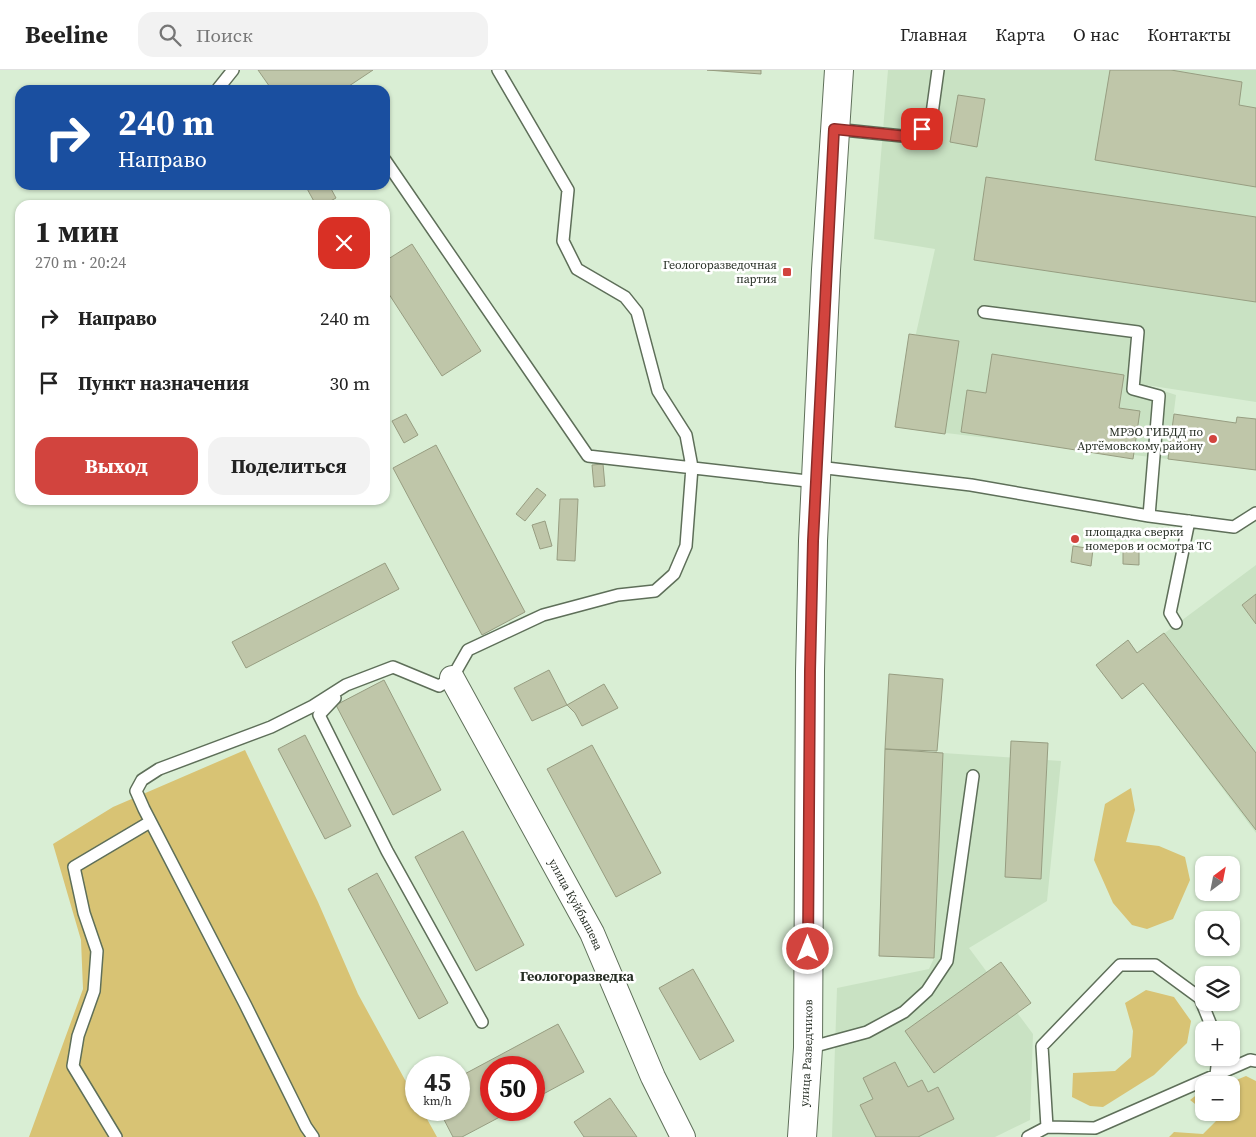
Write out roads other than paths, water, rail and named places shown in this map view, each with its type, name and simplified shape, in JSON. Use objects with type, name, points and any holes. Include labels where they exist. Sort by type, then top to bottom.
[{"type":"main road","name":"улица Разведчиков","points":[[802,1137],[808,1048],[810,661],[813,541],[834,129],[839,70]]},
{"type":"street","name":"улица Куйбышева","points":[[452,678],[592,933],[653,1076],[682,1137]]},
{"type":"lane","points":[[221,85],[233,70]]},
{"type":"lane","points":[[313,1137],[302,1120],[245,1004],[150,822],[136,791],[142,780],[159,769],[271,727],[313,706],[346,685],[393,667],[439,686],[452,678],[468,650],[543,615],[618,595],[655,591],[674,574],[686,546],[692,467],[686,434],[658,390],[637,312],[625,297],[577,269],[562,241],[568,190],[498,70]]},
{"type":"lane","points":[[834,129],[912,137],[931,121],[938,70]]},
{"type":"lane","points":[[390,167],[588,456],[692,467],[971,484],[1149,516],[1234,527],[1256,513]]},
{"type":"lane","points":[[984,312],[1138,332],[1133,389],[1158,396],[1149,516]]},
{"type":"lane","points":[[1176,623],[1170,612],[1189,521]]},
{"type":"lane","points":[[346,685],[319,715],[387,851],[482,1022]]},
{"type":"lane","points":[[808,1048],[867,1032],[904,1012],[927,991],[947,961],[972,776]]},
{"type":"lane","points":[[116,1137],[73,1066],[78,1036],[94,991],[97,951],[84,913],[74,867],[150,822]]},
{"type":"lane","points":[[1047,1127],[1042,1046],[1120,965],[1155,965],[1200,998],[1209,1021]]},
{"type":"lane","points":[[1028,1137],[1047,1127],[1095,1128],[1250,1060],[1256,1061]]},
{"type":"lane","points":[[1216,1075],[1217,1066]]},
{"type":"place","name":"Геологоразведочная партия","points":[[787,272]]},
{"type":"place","name":"МРЭО ГИБДД по Артёмовскому району","points":[[1213,439]]},
{"type":"place","name":"площадка сверки номеров и осмотра ТС","points":[[1075,539]]},
{"type":"district","name":"Геологоразведка","points":[[577,976]]}]
